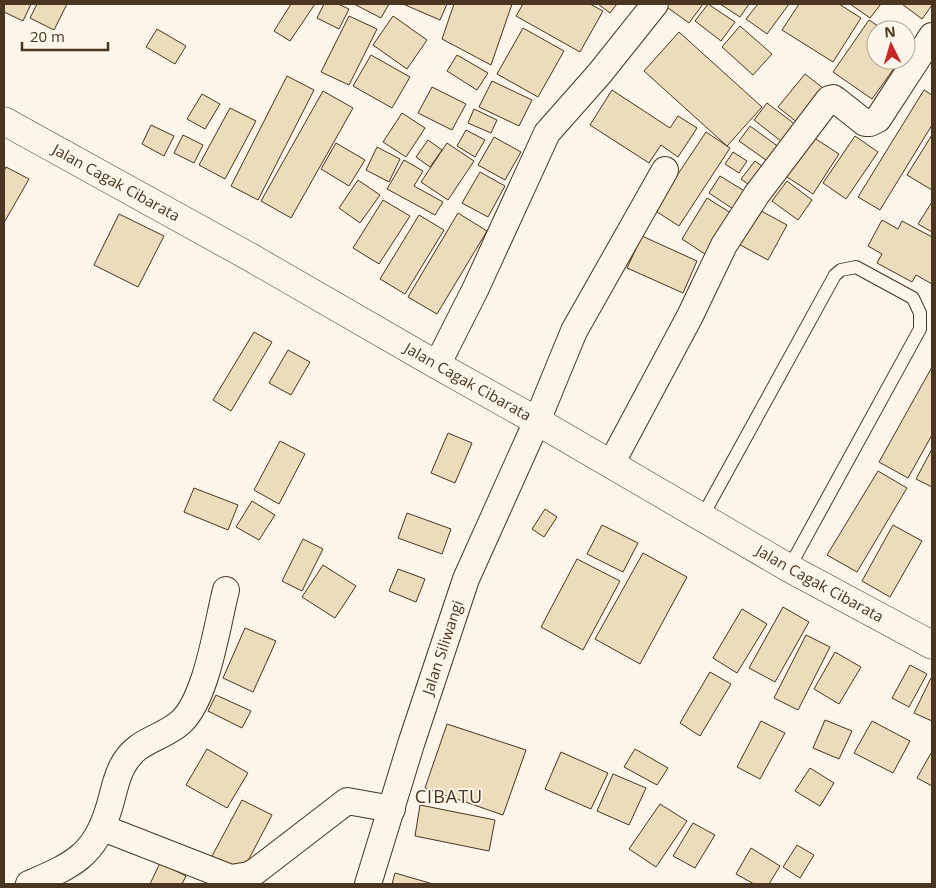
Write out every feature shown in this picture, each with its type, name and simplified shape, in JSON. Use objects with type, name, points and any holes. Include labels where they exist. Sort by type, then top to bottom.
[{"type":"highway","name":"Jalan Cagak Cibarata","points":[[4,121],[250,257],[437,365],[537,420],[789,568],[932,645]]},
{"type":"street","points":[[437,365],[475,290],[547,133],[600,73],[654,4]]},
{"type":"street","points":[[611,464],[690,316],[724,245],[756,194],[829,99],[836,100],[865,123],[878,119],[932,36]]},
{"type":"street","name":"Jalan Siliwangi","points":[[368,884],[411,744],[466,579],[537,420],[574,331],[665,170]]},
{"type":"street","points":[[29,884],[67,867],[81,857],[93,844],[103,828],[122,768],[132,753],[148,740],[172,730],[191,710],[205,678],[226,590]]},
{"type":"street","points":[[103,828],[231,878],[249,875],[347,801],[392,809]]},
{"type":"lane","points":[[702,518],[835,276],[841,270],[856,267],[913,298],[920,313],[920,328],[789,568]]},
{"type":"building","points":[[4,4],[31,4],[23,21],[4,12]]},
{"type":"building","points":[[37,4],[67,4],[54,30],[30,18]]},
{"type":"building","points":[[291,4],[315,4],[290,41],[274,31]]},
{"type":"building","points":[[324,4],[338,4],[349,9],[339,29],[317,18]]},
{"type":"building","points":[[354,4],[389,4],[381,18]]},
{"type":"building","points":[[403,4],[447,4],[440,20]]},
{"type":"building","points":[[454,4],[512,4],[491,65],[442,39]]},
{"type":"building","points":[[523,4],[590,4],[603,11],[580,52],[516,16]]},
{"type":"building","points":[[598,4],[617,4],[610,13]]},
{"type":"building","points":[[665,4],[703,4],[689,23]]},
{"type":"building","points":[[708,4],[735,22],[721,41],[695,21]]},
{"type":"building","points":[[720,4],[749,4],[740,17]]},
{"type":"building","points":[[758,4],[789,4],[767,34],[746,19]]},
{"type":"building","points":[[799,4],[839,4],[861,18],[833,62],[782,30]]},
{"type":"building","points":[[850,4],[881,4],[870,18]]},
{"type":"building","points":[[902,4],[932,4],[932,5],[922,19]]},
{"type":"building","points":[[349,16],[377,29],[349,85],[321,72]]},
{"type":"building","points":[[393,16],[427,40],[407,69],[373,45]]},
{"type":"building","points":[[866,24],[866,70],[893,70],[872,99],[833,72]]},
{"type":"building","points":[[740,26],[772,54],[753,75],[722,47]]},
{"type":"building","points":[[523,28],[564,51],[538,97],[497,74]]},
{"type":"building","points":[[157,29],[186,46],[175,64],[146,47]]},
{"type":"building","points":[[679,32],[762,107],[727,146],[644,71]]},
{"type":"building","points":[[371,55],[410,77],[392,108],[353,86]]},
{"type":"building","points":[[457,55],[488,73],[477,90],[447,71]]},
{"type":"building","points":[[805,74],[832,95],[804,128],[778,107]]},
{"type":"building","points":[[287,76],[314,90],[258,200],[231,186]]},
{"type":"building","points":[[492,81],[532,100],[519,126],[479,107]]},
{"type":"building","points":[[432,87],[466,104],[452,130],[418,113]]},
{"type":"building","points":[[612,90],[670,128],[678,116],[697,128],[678,157],[661,145],[649,163],[590,125]]},
{"type":"building","points":[[924,90],[932,95],[932,125],[880,210],[858,197]]},
{"type":"building","points":[[323,91],[353,108],[291,218],[261,201]]},
{"type":"building","points":[[202,94],[220,104],[205,129],[187,119]]},
{"type":"building","points":[[767,103],[800,128],[786,145],[754,120]]},
{"type":"building","points":[[230,108],[256,121],[225,179],[199,165]]},
{"type":"building","points":[[474,109],[497,120],[491,133],[468,123]]},
{"type":"building","points":[[402,113],[425,128],[406,157],[383,142]]},
{"type":"building","points":[[151,125],[174,136],[164,156],[142,144]]},
{"type":"building","points":[[750,126],[783,150],[773,165],[739,141]]},
{"type":"building","points":[[466,130],[485,140],[475,157],[457,146]]},
{"type":"building","points":[[706,132],[730,148],[679,226],[654,210]]},
{"type":"building","points":[[805,132],[839,154],[813,194],[778,171]]},
{"type":"building","points":[[183,135],[203,145],[194,163],[174,153]]},
{"type":"building","points":[[932,135],[932,190],[907,175]]},
{"type":"building","points":[[855,136],[878,152],[846,199],[823,183]]},
{"type":"building","points":[[494,137],[521,152],[505,180],[478,165]]},
{"type":"building","points":[[428,140],[442,150],[430,167],[416,157]]},
{"type":"building","points":[[336,143],[365,160],[349,186],[321,169]]},
{"type":"building","points":[[447,143],[474,161],[448,200],[421,182]]},
{"type":"building","points":[[377,147],[400,159],[389,182],[366,170]]},
{"type":"building","points":[[733,152],[747,161],[739,173],[725,164]]},
{"type":"building","points":[[404,160],[423,171],[414,186],[443,202],[435,215],[387,189]]},
{"type":"building","points":[[755,161],[770,172],[756,190],[741,179]]},
{"type":"building","points":[[6,167],[29,179],[5,221],[4,171]]},
{"type":"building","points":[[480,172],[505,186],[488,217],[462,203]]},
{"type":"building","points":[[720,176],[751,195],[739,213],[709,193]]},
{"type":"building","points":[[358,180],[380,195],[360,223],[339,208]]},
{"type":"building","points":[[787,181],[812,200],[798,220],[772,201]]},
{"type":"building","points":[[707,198],[734,215],[708,256],[682,239]]},
{"type":"building","points":[[383,200],[410,216],[379,264],[353,248]]},
{"type":"building","points":[[932,202],[932,232],[918,224]]},
{"type":"building","points":[[752,206],[787,225],[768,260],[733,241]]},
{"type":"building","points":[[458,213],[487,231],[437,314],[408,297]]},
{"type":"building","points":[[119,214],[164,236],[138,287],[94,265]]},
{"type":"building","points":[[419,215],[444,230],[405,294],[380,279]]},
{"type":"building","points":[[882,220],[898,229],[902,221],[932,237],[932,284],[916,275],[912,282],[877,263],[882,254],[868,246]]},
{"type":"building","points":[[642,236],[697,261],[683,293],[627,268]]},
{"type":"building","points":[[254,332],[272,342],[231,411],[213,400]]},
{"type":"building","points":[[288,350],[310,362],[291,395],[269,383]]},
{"type":"building","points":[[932,367],[932,435],[908,478],[879,462]]},
{"type":"building","points":[[448,433],[472,443],[455,483],[431,473]]},
{"type":"building","points":[[280,441],[305,454],[279,504],[254,490]]},
{"type":"building","points":[[932,449],[932,487],[916,479]]},
{"type":"building","points":[[878,471],[907,488],[857,572],[827,555]]},
{"type":"building","points":[[194,488],[238,505],[228,530],[184,512]]},
{"type":"building","points":[[252,501],[275,515],[259,540],[236,527]]},
{"type":"building","points":[[545,509],[557,517],[544,537],[532,529]]},
{"type":"building","points":[[407,513],[451,529],[442,554],[398,538]]},
{"type":"building","points":[[602,525],[638,543],[623,572],[587,554]]},
{"type":"building","points":[[893,525],[922,541],[890,597],[862,581]]},
{"type":"building","points":[[303,539],[323,549],[302,591],[282,581]]},
{"type":"building","points":[[643,553],[687,577],[640,664],[595,639]]},
{"type":"building","points":[[577,559],[620,581],[583,650],[541,627]]},
{"type":"building","points":[[323,565],[356,586],[335,618],[302,597]]},
{"type":"building","points":[[398,569],[425,579],[416,602],[389,591]]},
{"type":"building","points":[[783,607],[809,622],[775,682],[749,668]]},
{"type":"building","points":[[742,609],[767,624],[737,673],[713,658]]},
{"type":"building","points":[[245,628],[276,641],[253,692],[223,678]]},
{"type":"building","points":[[806,635],[830,647],[798,710],[774,698]]},
{"type":"building","points":[[835,652],[861,667],[839,704],[814,689]]},
{"type":"building","points":[[910,665],[927,674],[909,707],[892,698]]},
{"type":"building","points":[[710,672],[731,684],[700,736],[680,723]]},
{"type":"building","points":[[932,679],[932,721],[914,713]]},
{"type":"building","points":[[216,695],[251,711],[242,728],[208,711]]},
{"type":"building","points":[[825,720],[852,731],[839,759],[813,748]]},
{"type":"building","points":[[761,721],[785,733],[760,779],[737,767]]},
{"type":"building","points":[[872,721],[910,741],[893,773],[854,753]]},
{"type":"building","points":[[447,724],[526,750],[503,815],[425,788]]},
{"type":"building","points":[[207,749],[248,773],[227,808],[186,785]]},
{"type":"building","points":[[635,749],[668,768],[657,785],[624,767]]},
{"type":"building","points":[[561,752],[608,773],[591,809],[545,789]]},
{"type":"building","points":[[932,754],[932,786],[917,778]]},
{"type":"building","points":[[810,768],[834,783],[820,806],[795,791]]},
{"type":"building","points":[[613,774],[646,788],[629,825],[597,811]]},
{"type":"building","points":[[242,800],[272,815],[241,874],[211,858]]},
{"type":"building","points":[[660,804],[687,821],[656,867],[629,849]]},
{"type":"building","points":[[420,805],[495,820],[489,851],[415,836]]},
{"type":"building","points":[[693,823],[715,835],[695,868],[673,856]]},
{"type":"building","points":[[797,845],[814,855],[800,878],[783,867]]},
{"type":"building","points":[[751,848],[780,866],[769,884],[754,884],[736,874]]},
{"type":"building","points":[[160,863],[186,876],[182,884],[150,884]]},
{"type":"building","points":[[395,873],[433,884],[392,884]]},
{"type":"district","name":"CIBATU","points":[[449,797]]}]
